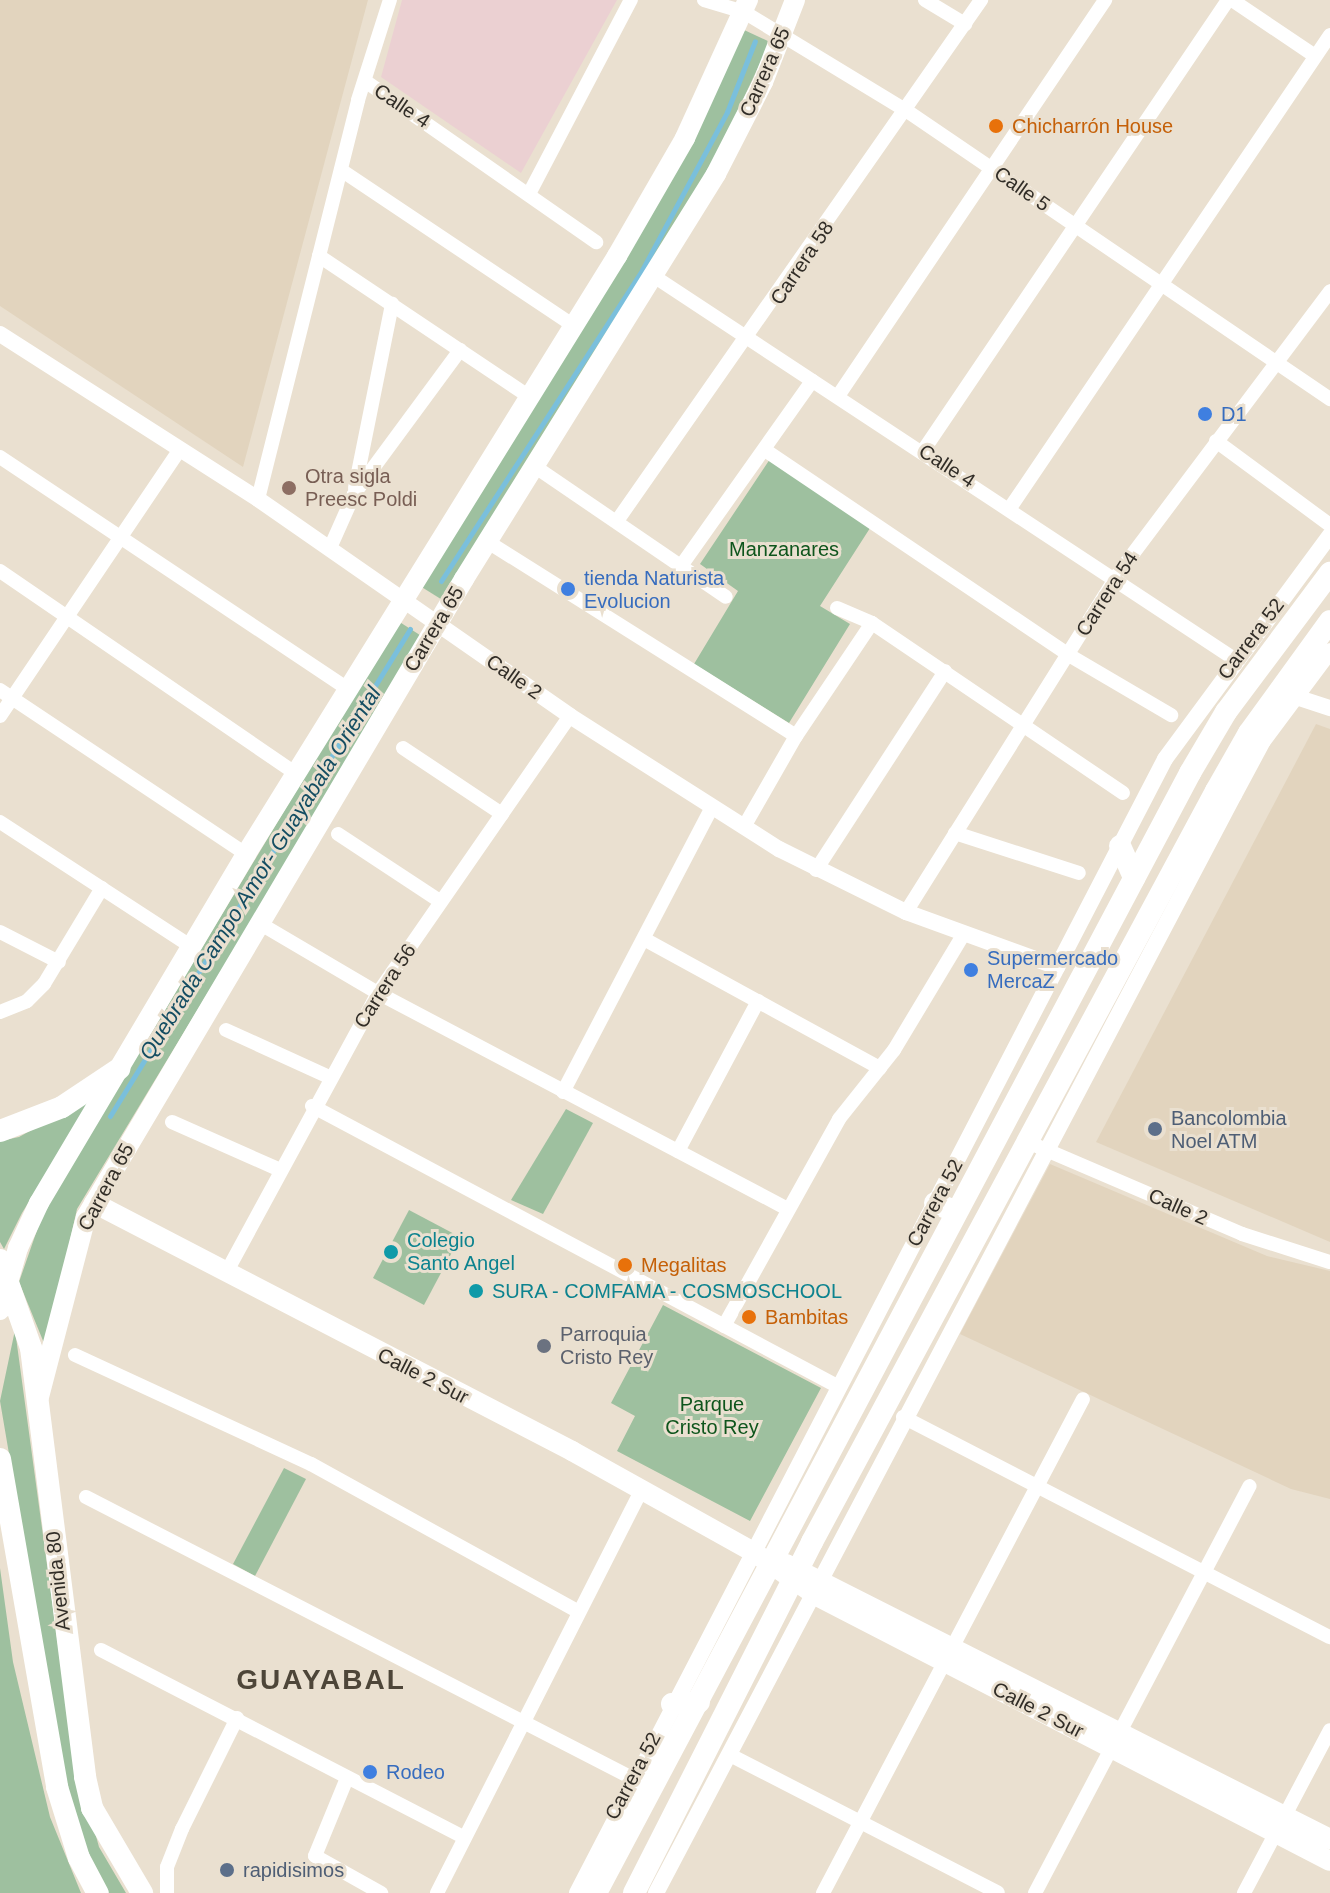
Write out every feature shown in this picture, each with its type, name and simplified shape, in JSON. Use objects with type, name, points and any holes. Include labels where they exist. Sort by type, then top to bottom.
[{"type":"main road","name":"Carrera 65","points":[[39,1397],[74,1250],[94,1203],[437,623],[655,277],[730,148],[784,33],[795,0]]},
{"type":"main road","name":"Carrera 65","points":[[0,1310],[4,1268],[28,1223],[190,946],[574,326],[685,138],[746,6]]},
{"type":"main road","name":"Carrera 52","points":[[596,1893],[699,1702],[765,1558],[944,1207],[1226,712],[1330,573]]},
{"type":"main road","points":[[634,1893],[805,1580],[943,1300],[1038,1146],[1162,909],[1249,733],[1330,621]]},
{"type":"main road","points":[[1120,846],[1134,878]]},
{"type":"main road","points":[[0,1131],[62,1107],[119,1069]]},
{"type":"main road","name":"Calle 2 Sur","points":[[94,1203],[805,1580],[1281,1825],[1330,1861]]},
{"type":"main road","name":"Avenida 80","points":[[4,1268],[31,1348],[39,1397],[82,1763],[92,1808],[142,1893]]},
{"type":"main road","points":[[943,1300],[968,1294]]},
{"type":"main road","name":"Avenida 80","points":[[0,1459],[57,1787],[79,1858],[98,1893]]},
{"type":"main road","points":[[672,1704],[699,1702]]},
{"type":"main road","name":"Calle 2 Sur","points":[[1281,1825],[1330,1839]]},
{"type":"street","points":[[258,499],[341,170],[390,0]]},
{"type":"street","points":[[530,192],[631,0]]},
{"type":"street","name":"Calle 5","points":[[704,0],[746,6],[907,111],[1330,399]]},
{"type":"street","points":[[925,0],[965,24]]},
{"type":"street","name":"Carrera 58","points":[[617,521],[907,111],[981,0]]},
{"type":"street","points":[[838,396],[1105,0]]},
{"type":"street","points":[[923,451],[1230,0],[1315,56]]},
{"type":"street","points":[[1010,508],[1330,35]]},
{"type":"street","name":"Calle 4","points":[[365,81],[530,192],[596,242]]},
{"type":"street","points":[[341,170],[574,326]]},
{"type":"street","points":[[319,256],[530,397]]},
{"type":"street","name":"Calle 4","points":[[655,277],[1010,508],[1236,660]]},
{"type":"street","name":"Carrera 54","points":[[906,912],[1116,579],[1330,291]]},
{"type":"street","points":[[354,494],[392,304]]},
{"type":"street","name":"Calle 2","points":[[0,334],[258,499],[570,716],[816,870],[963,935],[1057,967]]},
{"type":"street","points":[[330,548],[354,494],[460,350]]},
{"type":"street","points":[[681,566],[812,381]]},
{"type":"street","points":[[1216,441],[1330,525]]},
{"type":"street","points":[[0,716],[6,693],[69,619],[180,449]]},
{"type":"street","points":[[765,450],[1067,654],[1171,715]]},
{"type":"street","points":[[0,457],[347,688]]},
{"type":"street","points":[[534,466],[726,597]]},
{"type":"street","name":"Carrera 52","points":[[577,1893],[632,1778],[672,1704],[765,1558],[837,1386],[944,1207],[1057,967],[1165,759],[1330,535]]},
{"type":"street","points":[[488,542],[796,736]]},
{"type":"street","points":[[0,571],[295,773]]},
{"type":"street","points":[[837,608],[872,623],[945,671],[1021,727],[1123,793]]},
{"type":"street","points":[[745,825],[796,736],[872,623]]},
{"type":"street","points":[[1162,909],[1263,741],[1330,651]]},
{"type":"street","points":[[816,870],[945,671]]},
{"type":"street","points":[[6,693],[246,854]]},
{"type":"street","points":[[1296,697],[1330,708]]},
{"type":"street","name":"Carrera 56","points":[[226,1273],[312,1106],[378,993],[570,716]]},
{"type":"street","points":[[403,748],[502,814]]},
{"type":"street","points":[[563,1092],[712,807]]},
{"type":"street","points":[[0,822],[190,946]]},
{"type":"street","points":[[955,833],[1079,873]]},
{"type":"street","points":[[338,834],[441,902]]},
{"type":"street","points":[[0,1012],[27,1001],[59,962],[102,888]]},
{"type":"street","points":[[259,923],[378,993],[788,1209]]},
{"type":"street","points":[[0,932],[59,962]]},
{"type":"street","points":[[724,1326],[852,1097],[880,1068],[963,935]]},
{"type":"street","points":[[644,939],[880,1068]]},
{"type":"street","points":[[678,1151],[758,1001]]},
{"type":"street","points":[[226,1030],[329,1077]]},
{"type":"street","points":[[312,1106],[837,1386]]},
{"type":"street","points":[[172,1122],[278,1169]]},
{"type":"street","points":[[656,1893],[730,1755],[805,1580],[903,1417],[968,1294],[1038,1146]]},
{"type":"street","name":"Calle 2","points":[[1038,1146],[1242,1234],[1330,1262]]},
{"type":"street","points":[[75,1355],[311,1464],[579,1612]]},
{"type":"street","points":[[823,1893],[1083,1399]]},
{"type":"street","points":[[903,1417],[1330,1637]]},
{"type":"street","points":[[1035,1893],[1250,1486]]},
{"type":"street","points":[[437,1893],[640,1492]]},
{"type":"street","points":[[86,1497],[632,1778]]},
{"type":"street","points":[[101,1650],[464,1837]]},
{"type":"street","points":[[167,1893],[167,1867],[182,1829],[237,1718]]},
{"type":"street","points":[[1244,1893],[1330,1730]]},
{"type":"street","points":[[730,1755],[998,1893]]},
{"type":"street","points":[[347,1778],[315,1846],[320,1863],[381,1893]]},
{"type":"shaded area","points":[[0,0],[368,0],[243,467],[0,306]]},
{"type":"shaded area","points":[[402,0],[617,0],[521,173],[381,77]]},
{"type":"shaded area","points":[[1316,724],[1330,729],[1330,1242],[1096,1142]]},
{"type":"shaded area","points":[[1050,1164],[1267,1256],[1330,1271],[1330,1499],[1291,1489],[960,1334]]},
{"type":"green space","points":[[742,29],[770,42],[708,174],[444,601],[420,586]]},
{"type":"green space","name":"Manzanares","points":[[770,459],[872,525],[820,606],[850,624],[789,723],[694,664],[738,591],[700,564]]},
{"type":"green space","points":[[398,621],[423,637],[77,1209],[46,1348],[19,1282],[43,1213]]},
{"type":"green space","points":[[95,1095],[22,1213],[4,1249],[0,1242],[0,1141],[19,1137]]},
{"type":"green space","points":[[566,1109],[593,1123],[543,1214],[511,1200]]},
{"type":"green space","points":[[409,1210],[460,1237],[424,1305],[373,1278]]},
{"type":"green space","name":"Parque Cristo Rey","points":[[663,1305],[821,1388],[750,1521],[617,1451],[635,1416],[611,1403]]},
{"type":"green space","points":[[15,1330],[72,1748],[99,1847],[126,1893],[106,1893],[89,1863],[66,1788],[0,1401]]},
{"type":"green space","points":[[284,1468],[306,1479],[255,1576],[233,1564]]},
{"type":"green space","points":[[0,1568],[13,1662],[50,1817],[81,1893],[0,1893]]},
{"type":"waterway","name":"Quebrada Campo Amor- Guayabala Oriental","points":[[441,581],[642,270],[727,112],[755,41]]},
{"type":"waterway","name":"Quebrada Campo Amor- Guayabala Oriental","points":[[110,1116],[410,629]]},
{"type":"place","name":"Chicharrón House","points":[[996,126]]},
{"type":"place","name":"D1","points":[[1205,414]]},
{"type":"place","name":"Otra sigla Preesc Poldi","points":[[289,488]]},
{"type":"place","name":"tienda Naturista Evolucion","points":[[568,589]]},
{"type":"place","name":"Supermercado MercaZ","points":[[971,970]]},
{"type":"place","name":"Bancolombia Noel ATM","points":[[1155,1129]]},
{"type":"place","name":"Colegio Santo Angel","points":[[391,1252]]},
{"type":"place","name":"Megalitas","points":[[625,1265]]},
{"type":"place","name":"SURA - COMFAMA - COSMOSCHOOL","points":[[476,1291]]},
{"type":"place","name":"Bambitas","points":[[749,1317]]},
{"type":"place","name":"Parroquia Cristo Rey","points":[[544,1346]]},
{"type":"place","name":"Rodeo","points":[[370,1772]]},
{"type":"place","name":"rapidisimos","points":[[227,1870]]},
{"type":"district","name":"GUAYABAL","points":[[321,1680]]}]
